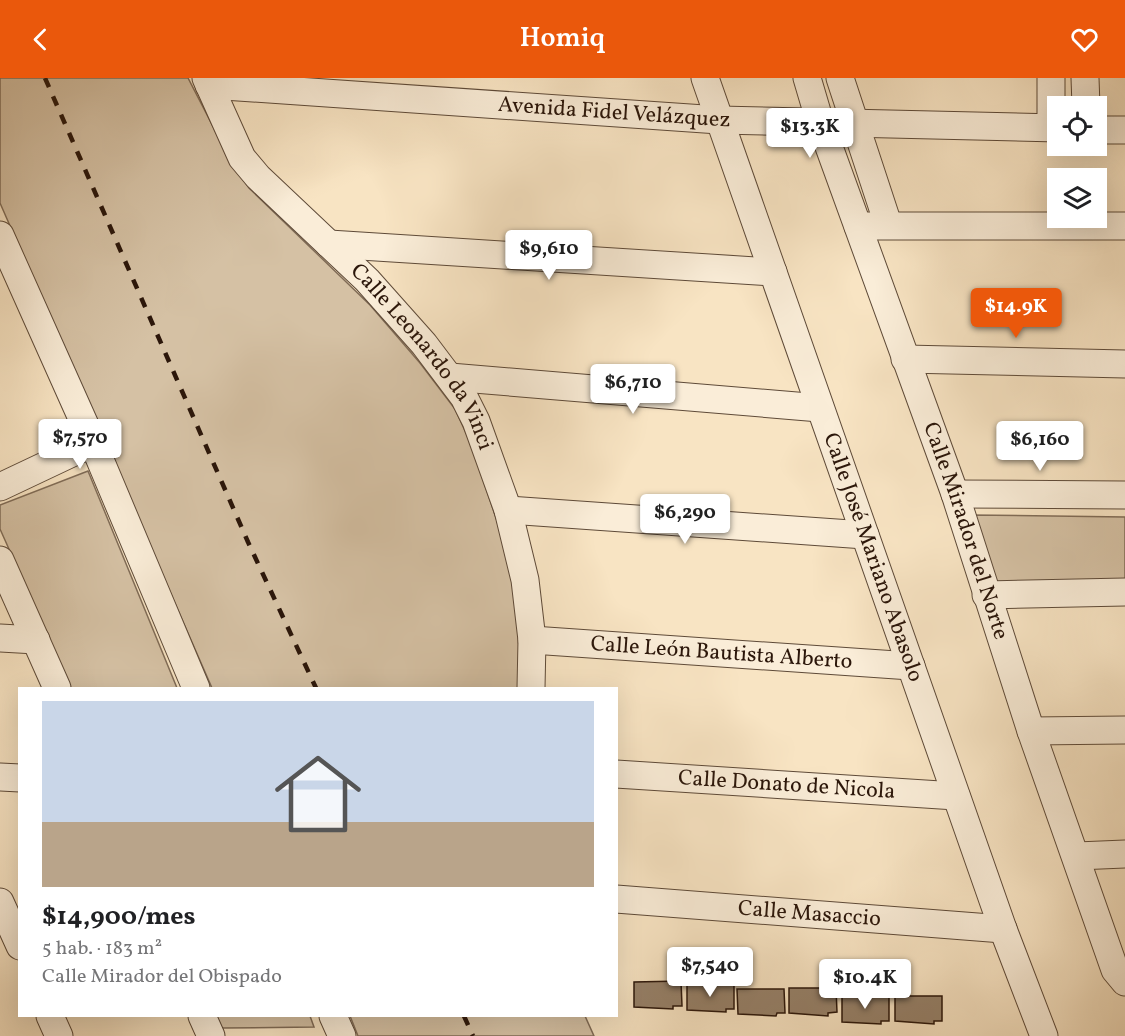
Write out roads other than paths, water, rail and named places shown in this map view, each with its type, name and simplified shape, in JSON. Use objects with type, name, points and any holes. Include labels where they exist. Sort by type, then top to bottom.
[{"type":"street","name":"Calle José Mariano Abasolo","points":[[705,78],[1002,930],[1044,1036]]},
{"type":"street","name":"Calle Mirador del Norte","points":[[807,78],[820,122],[955,494],[1031,731],[1077,856],[1115,970],[1125,982]]},
{"type":"street","points":[[840,78],[888,224]]},
{"type":"street","points":[[1051,78],[1052,96]]},
{"type":"street","points":[[1085,78],[1086,96]]},
{"type":"street","name":"Avenida Fidel Velázquez","points":[[207,82],[719,120],[1047,128]]},
{"type":"street","name":"Calle Leonardo da Vinci","points":[[207,82],[242,158],[258,177],[395,311],[450,377],[476,421],[508,510],[525,580],[532,640],[531,687]]},
{"type":"street","points":[[1107,130],[1125,130]]},
{"type":"street","points":[[858,226],[888,224],[1125,226]]},
{"type":"street","points":[[0,235],[93,443],[196,687]]},
{"type":"street","points":[[328,244],[773,272]]},
{"type":"street","points":[[905,359],[1125,364]]},
{"type":"street","points":[[450,377],[820,408]]},
{"type":"street","points":[[0,487],[93,443]]},
{"type":"street","points":[[955,494],[1125,495]]},
{"type":"street","points":[[508,510],[865,535]]},
{"type":"street","points":[[0,560],[57,687]]},
{"type":"street","points":[[986,595],[1125,592]]},
{"type":"street","points":[[0,638],[36,640]]},
{"type":"street","name":"Calle León Bautista Alberto","points":[[532,640],[911,666]]},
{"type":"street","points":[[1031,731],[1125,730]]},
{"type":"street","name":"Calle Donato de Nicola","points":[[618,774],[956,796]]},
{"type":"street","points":[[0,777],[18,777]]},
{"type":"street","points":[[1077,856],[1125,854]]},
{"type":"street","name":"Calle Masaccio","points":[[618,899],[1002,930]]},
{"type":"street","points":[[0,903],[18,942]]},
{"type":"street","points":[[50,1017],[58,1036]]},
{"type":"street","points":[[202,1017],[211,1036]]},
{"type":"street","points":[[333,1017],[342,1036]]},
{"type":"railway","points":[[45,78],[248,542],[316,687]]},
{"type":"railway","points":[[464,1017],[473,1036]]}]
